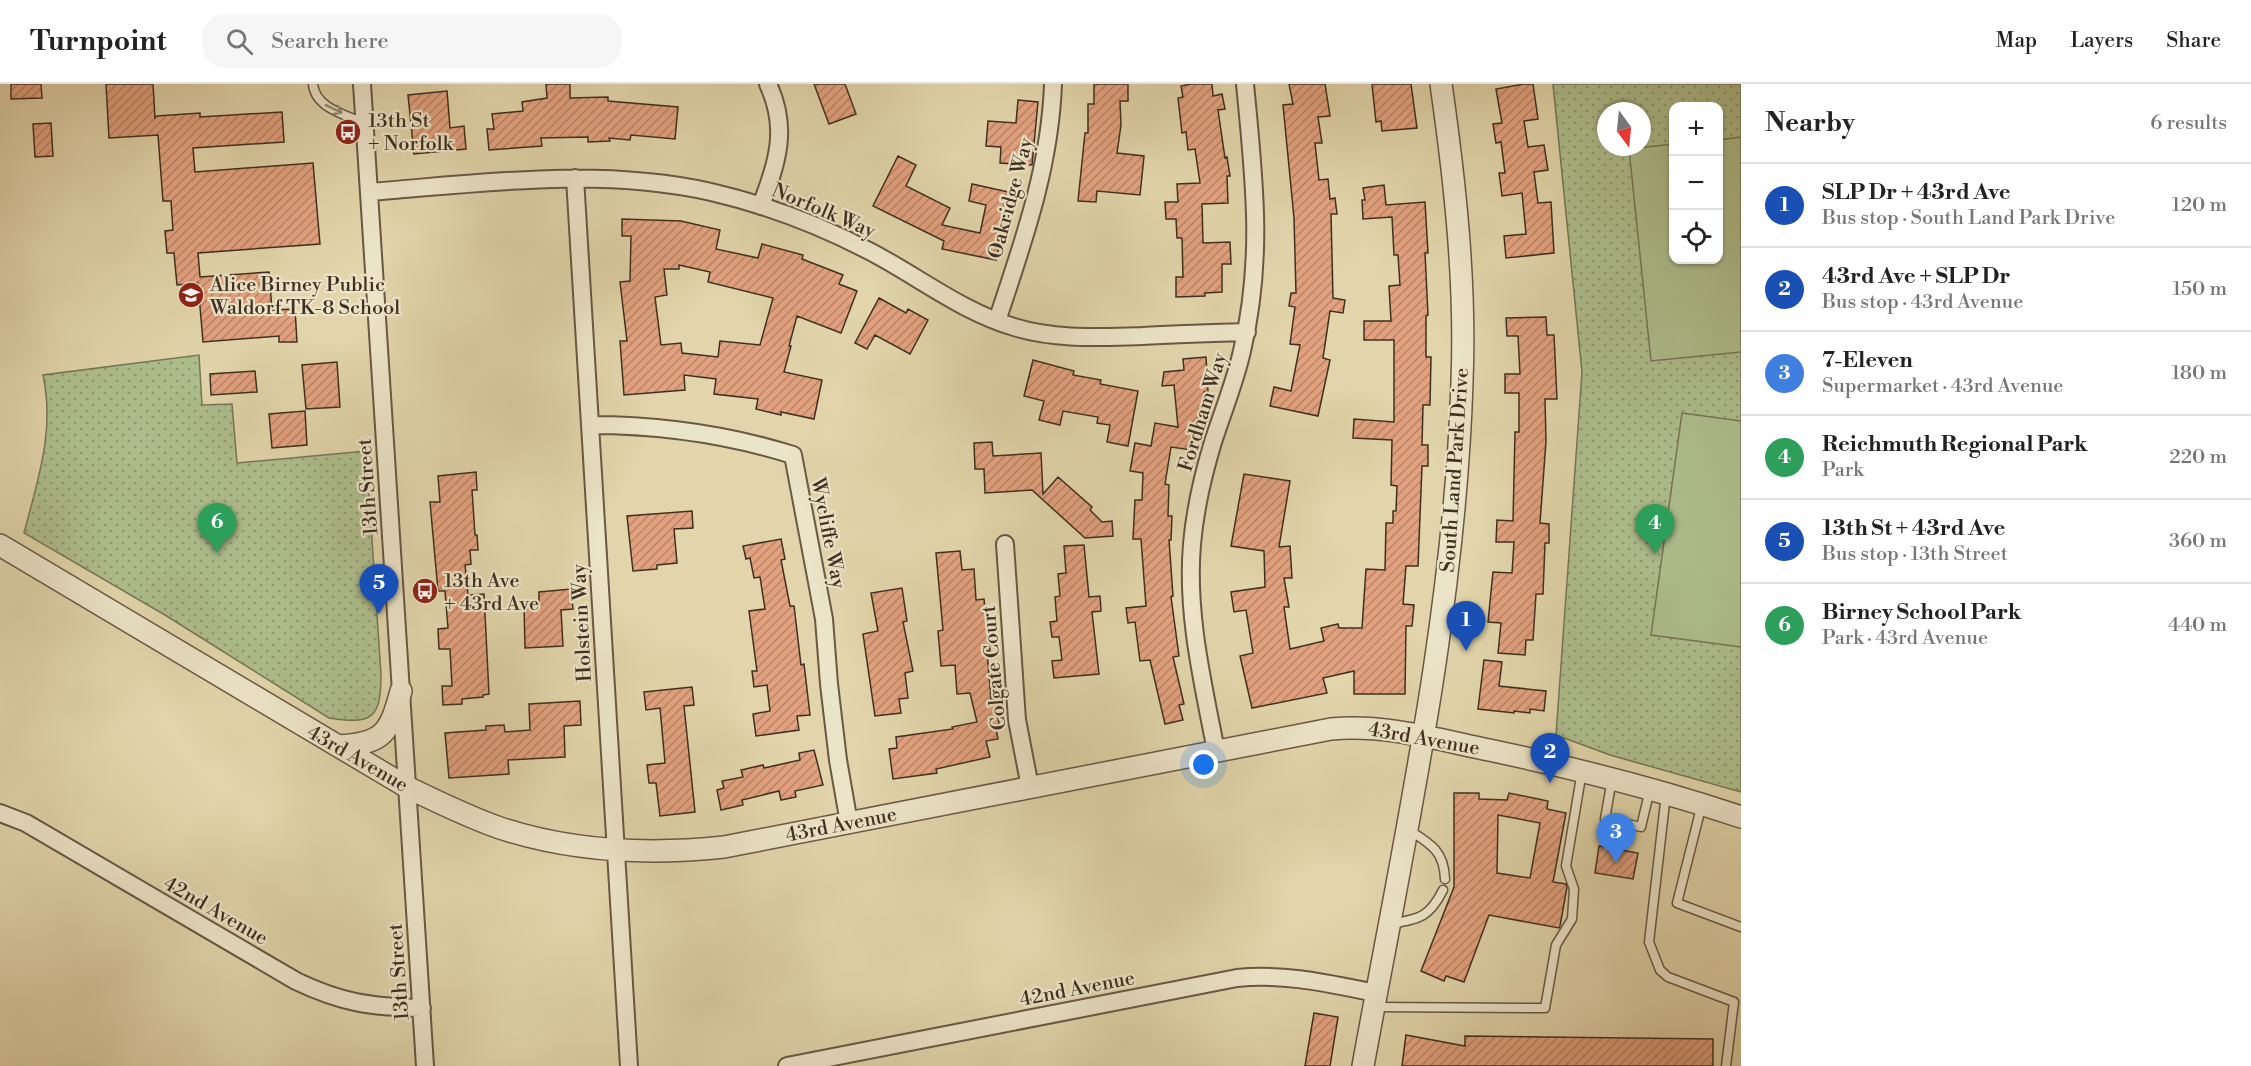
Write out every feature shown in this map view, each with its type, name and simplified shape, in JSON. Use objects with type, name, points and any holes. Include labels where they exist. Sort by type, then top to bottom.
[{"type":"street","name":"13th Street","points":[[362,84],[425,1066]]},
{"type":"street","points":[[761,206],[775,168],[779,147],[780,127],[768,84]]},
{"type":"street","name":"Oakridge Way","points":[[997,321],[1036,199],[1049,133],[1053,84]]},
{"type":"street","name":"Fordham Way","points":[[1216,751],[1192,616],[1192,544],[1202,481],[1228,400],[1246,332],[1253,287],[1257,239],[1256,191],[1245,84]]},
{"type":"street","name":"South Land Park Drive","points":[[1363,1066],[1423,736],[1450,552],[1458,466],[1462,380],[1459,236],[1451,151],[1441,84]]},
{"type":"street","name":"Norfolk Way","points":[[370,192],[575,178],[668,185],[711,192],[761,206],[835,234],[875,254],[945,296],[997,321],[1033,331],[1096,337],[1246,332]]},
{"type":"street","name":"Holstein Way","points":[[575,178],[629,1066]]},
{"type":"street","name":"Wycliffe Way","points":[[590,425],[670,428],[715,434],[793,455],[821,603],[838,760],[849,823]]},
{"type":"street","name":"Colgate Court","points":[[1005,544],[1017,720],[1030,787]]},
{"type":"street","name":"43rd Avenue","points":[[0,545],[407,787],[460,813],[501,828],[568,844],[616,850],[677,852],[724,847],[1339,728],[1385,728],[1582,771],[1702,803],[1741,817]]},
{"type":"street","points":[[338,746],[378,738],[393,721],[401,691]]},
{"type":"street","name":"42nd Avenue","points":[[0,813],[26,823],[296,981],[325,995],[352,1003],[381,1007],[422,1008]]},
{"type":"street","name":"42nd Avenue","points":[[787,1066],[1263,975],[1288,977],[1375,1000]]},
{"type":"lane","points":[[313,84],[314,91],[321,102],[365,123]]},
{"type":"lane","points":[[1375,1000],[1545,1008],[1556,945],[1572,919],[1574,889],[1566,866],[1582,771]]},
{"type":"lane","points":[[1612,778],[1605,819],[1641,826],[1658,791]]},
{"type":"lane","points":[[1658,791],[1649,942],[1660,970],[1668,977],[1734,1002],[1726,1066]]},
{"type":"lane","points":[[1702,803],[1677,903],[1741,927]]},
{"type":"lane","points":[[1406,828],[1435,847],[1445,870],[1445,879]]},
{"type":"lane","points":[[1389,924],[1421,918],[1435,906],[1443,890]]},
{"type":"green space","points":[[1553,84],[1741,84],[1741,792],[1610,755],[1556,735],[1582,372]]},
{"type":"green space","points":[[1741,137],[1741,352],[1651,361],[1630,156],[1651,156],[1651,146],[1669,144],[1669,264],[1723,264],[1723,139]]},
{"type":"green space","points":[[199,355],[202,405],[232,404],[237,463],[366,451],[381,689],[376,709],[365,719],[329,718],[165,615],[24,533],[46,435],[46,396],[43,375]]},
{"type":"green space","points":[[1682,413],[1741,421],[1741,647],[1651,635]]},
{"type":"building","points":[[11,84],[41,84],[42,98],[11,99]]},
{"type":"building","points":[[106,84],[153,84],[155,118],[200,113],[200,117],[282,112],[284,142],[193,148],[195,172],[313,163],[320,244],[198,253],[200,277],[269,272],[272,310],[295,309],[297,342],[279,342],[279,336],[203,342],[198,283],[177,285],[174,253],[167,253],[165,231],[173,230],[171,201],[163,201],[158,135],[109,138]]},
{"type":"building","points":[[546,84],[570,84],[570,98],[608,97],[608,101],[678,107],[675,139],[631,135],[630,140],[609,138],[610,141],[588,142],[588,137],[541,138],[542,146],[489,150],[487,129],[494,129],[492,114],[523,111],[522,102],[547,98]]},
{"type":"building","points":[[814,84],[845,84],[856,114],[829,124]]},
{"type":"building","points":[[1094,84],[1128,84],[1128,101],[1120,101],[1121,125],[1117,153],[1144,156],[1140,195],[1097,191],[1096,202],[1078,201],[1085,133],[1088,133],[1088,104],[1094,104]]},
{"type":"building","points":[[1212,84],[1213,96],[1222,94],[1225,109],[1218,110],[1230,176],[1227,176],[1228,203],[1202,204],[1203,243],[1230,242],[1231,264],[1222,264],[1222,292],[1205,293],[1205,296],[1176,297],[1176,277],[1183,277],[1182,238],[1177,238],[1176,219],[1166,219],[1165,202],[1178,202],[1177,184],[1200,183],[1195,149],[1188,150],[1186,132],[1182,133],[1178,98],[1183,97],[1181,86]]},
{"type":"building","points":[[1289,84],[1325,84],[1330,116],[1318,117],[1322,143],[1315,143],[1319,180],[1328,179],[1330,199],[1335,198],[1337,214],[1331,214],[1333,298],[1345,300],[1343,313],[1330,311],[1323,358],[1330,360],[1318,416],[1270,406],[1274,387],[1291,391],[1300,345],[1290,344],[1295,307],[1289,306],[1291,293],[1296,293],[1294,218],[1283,105],[1293,104]]},
{"type":"building","points":[[1372,84],[1411,84],[1417,128],[1382,131],[1381,121],[1376,122]]},
{"type":"building","points":[[1533,84],[1538,119],[1524,121],[1528,147],[1544,145],[1548,170],[1534,172],[1538,203],[1551,202],[1554,253],[1506,258],[1504,236],[1526,234],[1522,193],[1502,196],[1499,173],[1505,173],[1501,142],[1496,143],[1493,124],[1502,123],[1496,89]]},
{"type":"building","points":[[447,91],[450,128],[464,126],[466,149],[414,154],[408,95]]},
{"type":"building","points":[[1018,100],[1038,102],[1032,165],[1000,163],[1001,147],[986,146],[988,121],[1016,123]]},
{"type":"building","points":[[51,123],[53,156],[35,157],[33,124]]},
{"type":"building","points":[[898,156],[916,165],[906,186],[950,208],[942,225],[980,233],[986,205],[969,201],[972,184],[1013,193],[1006,228],[1003,228],[996,260],[942,249],[944,241],[873,206]]},
{"type":"building","points":[[1384,185],[1386,205],[1425,202],[1428,253],[1425,253],[1428,315],[1426,316],[1426,357],[1431,357],[1430,405],[1423,405],[1422,445],[1428,445],[1428,466],[1422,466],[1418,566],[1406,566],[1403,604],[1414,605],[1412,626],[1406,626],[1405,694],[1354,694],[1354,671],[1323,678],[1327,693],[1252,708],[1240,656],[1253,653],[1246,610],[1234,612],[1231,592],[1265,587],[1264,551],[1231,546],[1244,474],[1290,481],[1279,547],[1290,546],[1292,578],[1284,578],[1289,607],[1284,607],[1290,649],[1324,641],[1321,628],[1338,624],[1339,628],[1362,628],[1366,569],[1385,570],[1386,523],[1393,523],[1393,511],[1396,511],[1397,486],[1391,485],[1392,440],[1353,438],[1354,419],[1394,422],[1394,340],[1364,340],[1364,321],[1391,321],[1389,286],[1400,285],[1398,255],[1394,255],[1392,217],[1363,219],[1362,200],[1365,200],[1363,188]]},
{"type":"building","points":[[622,219],[681,221],[720,230],[716,249],[758,258],[762,244],[803,255],[802,259],[843,275],[839,284],[857,291],[841,333],[797,316],[789,346],[791,346],[784,372],[822,380],[814,419],[756,409],[758,399],[714,394],[716,379],[684,375],[685,390],[624,395],[620,341],[627,341],[620,282],[630,281],[631,236],[622,236]],"holes":[[[679,265],[710,272],[708,282],[773,298],[760,345],[720,341],[718,357],[682,353],[681,343],[661,345],[655,297],[667,295],[664,269],[679,269]]]},
{"type":"building","points":[[879,298],[906,313],[908,309],[928,320],[910,354],[875,335],[867,349],[855,343]]},
{"type":"building","points":[[1546,317],[1547,335],[1554,335],[1557,399],[1545,399],[1546,441],[1540,523],[1549,524],[1549,543],[1545,543],[1543,594],[1536,594],[1533,640],[1526,640],[1525,655],[1498,653],[1501,623],[1488,622],[1493,572],[1512,573],[1514,542],[1496,542],[1497,520],[1513,521],[1515,432],[1519,432],[1519,393],[1505,393],[1505,374],[1520,374],[1518,336],[1507,336],[1506,318]]},
{"type":"building","points":[[1206,357],[1208,392],[1204,392],[1205,410],[1199,410],[1192,450],[1171,447],[1165,484],[1169,485],[1168,516],[1172,516],[1171,540],[1169,540],[1173,596],[1171,597],[1179,656],[1173,657],[1184,704],[1179,705],[1183,720],[1165,724],[1150,660],[1140,661],[1135,622],[1128,623],[1126,608],[1146,606],[1141,539],[1133,539],[1135,500],[1142,500],[1143,473],[1130,471],[1135,443],[1151,446],[1155,423],[1178,427],[1174,385],[1162,386],[1164,372],[1184,370],[1183,359]]},
{"type":"building","points":[[1033,360],[1074,371],[1073,375],[1101,380],[1100,384],[1138,391],[1128,446],[1107,442],[1110,425],[1097,423],[1098,417],[1063,411],[1060,425],[1039,420],[1044,401],[1024,396]]},
{"type":"building","points":[[337,362],[340,407],[306,409],[302,365]]},
{"type":"building","points":[[255,371],[257,392],[211,395],[210,374]]},
{"type":"building","points":[[305,411],[307,445],[272,448],[269,414]]},
{"type":"building","points":[[992,442],[993,456],[1041,453],[1043,494],[1058,477],[1092,507],[1090,510],[1102,522],[1112,521],[1113,536],[1085,538],[1032,490],[985,493],[984,469],[975,469],[974,443]]},
{"type":"building","points":[[476,472],[477,490],[472,490],[478,550],[470,550],[471,564],[465,565],[468,595],[484,594],[489,694],[483,697],[462,699],[462,704],[443,705],[442,686],[452,686],[450,649],[439,649],[438,629],[448,628],[445,591],[438,591],[430,502],[440,502],[438,476]]},
{"type":"building","points":[[692,511],[693,528],[674,529],[677,563],[657,565],[657,569],[633,571],[627,516]]},
{"type":"building","points":[[781,539],[785,559],[781,560],[790,606],[794,606],[810,715],[797,716],[799,730],[756,736],[753,714],[770,711],[767,685],[754,687],[752,671],[757,671],[749,611],[765,609],[760,577],[754,578],[750,558],[746,559],[743,546]]},
{"type":"building","points":[[1084,545],[1089,597],[1100,596],[1101,611],[1092,612],[1099,674],[1054,678],[1052,661],[1062,660],[1059,637],[1052,637],[1050,622],[1057,621],[1055,597],[1060,596],[1058,574],[1066,573],[1064,546]]},
{"type":"building","points":[[960,551],[962,570],[974,569],[976,600],[984,599],[990,651],[987,651],[991,699],[994,699],[1000,728],[996,729],[998,739],[986,741],[990,757],[936,769],[937,773],[893,779],[889,749],[897,748],[896,737],[953,729],[952,727],[977,722],[970,693],[957,694],[955,665],[941,666],[938,631],[943,630],[936,553]]},
{"type":"building","points":[[902,588],[907,621],[903,622],[913,671],[905,673],[908,698],[899,699],[901,713],[875,716],[863,634],[878,631],[871,593]]},
{"type":"building","points":[[571,589],[573,609],[561,610],[563,646],[525,648],[524,606],[539,605],[539,592]]},
{"type":"building","points":[[1484,660],[1502,662],[1499,686],[1546,691],[1544,711],[1530,709],[1530,713],[1514,711],[1514,713],[1478,709]]},
{"type":"building","points":[[692,687],[694,705],[684,706],[695,812],[660,816],[656,783],[649,783],[647,765],[665,763],[660,708],[646,710],[644,692]]},
{"type":"building","points":[[580,701],[581,725],[564,726],[565,757],[508,760],[509,774],[449,778],[445,733],[486,730],[486,726],[504,725],[505,732],[530,730],[529,704]]},
{"type":"building","points":[[814,750],[823,785],[795,791],[796,797],[781,800],[779,791],[742,800],[743,805],[721,810],[717,790],[724,788],[722,781],[743,777],[741,770],[763,765],[764,768],[800,760],[799,753]]},
{"type":"building","points":[[1454,793],[1479,793],[1479,799],[1507,800],[1509,793],[1548,801],[1547,809],[1566,813],[1553,882],[1566,884],[1567,887],[1559,928],[1489,915],[1464,982],[1446,976],[1444,981],[1421,971],[1454,887]],"holes":[[[1498,815],[1540,823],[1530,878],[1497,873]]]},
{"type":"building","points":[[1599,846],[1638,853],[1633,879],[1595,873]]},
{"type":"building","points":[[1314,1013],[1338,1017],[1330,1066],[1305,1066]]},
{"type":"building","points":[[1406,1035],[1465,1046],[1465,1036],[1713,1039],[1713,1066],[1402,1066]]},
{"type":"place","name":"13th St + Norfolk","points":[[348,132]]},
{"type":"place","name":"Alice Birney Public Waldorf TK-8 School","points":[[191,295]]},
{"type":"place","name":"Birney School Park","points":[[217,553]]},
{"type":"place","name":"Reichmuth Regional Park","points":[[1655,554]]},
{"type":"place","name":"13th Ave + 43rd Ave","points":[[425,591]]},
{"type":"place","name":"13th St + 43rd Ave","points":[[379,614]]},
{"type":"place","name":"SLP Dr + 43rd Ave","points":[[1466,651]]},
{"type":"place","name":"43rd Ave + SLP Dr","points":[[1550,783]]},
{"type":"place","name":"7-Eleven","points":[[1616,863]]}]
